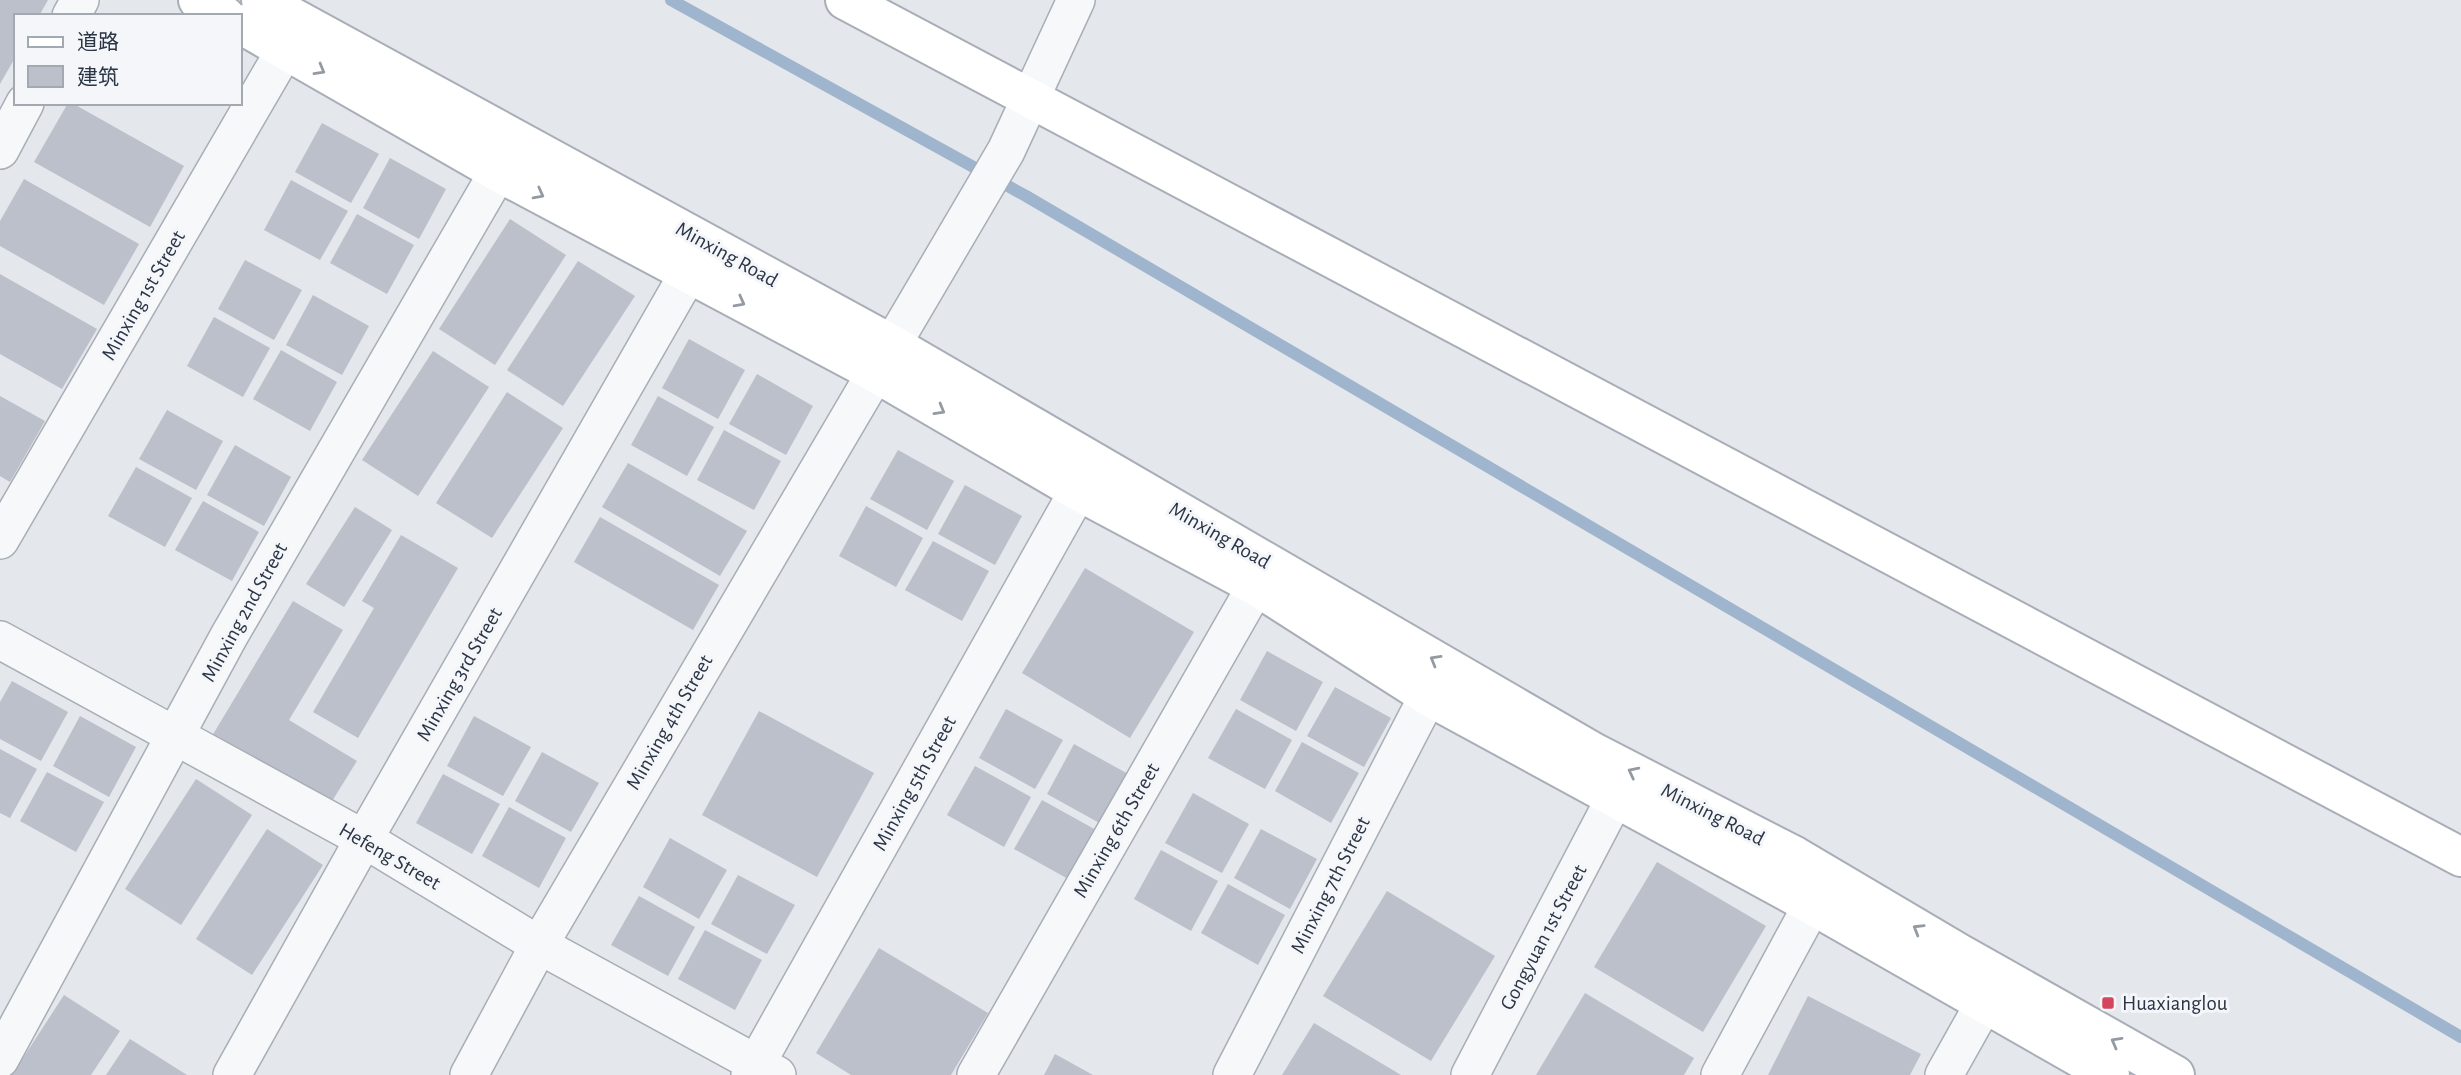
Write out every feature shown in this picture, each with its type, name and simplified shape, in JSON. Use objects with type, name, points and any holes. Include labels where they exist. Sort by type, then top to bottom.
[{"type":"street","points":[[198,0],[222,14]]},
{"type":"street","name":"Minxing Road","points":[[261,0],[883,358],[1594,752],[1795,856],[1959,953],[2175,1075]]},
{"type":"street","points":[[845,0],[1033,97],[2461,857]]},
{"type":"street","name":"Minxing 4th Street","points":[[470,1075],[539,945],[1006,151],[1076,0]]},
{"type":"street","name":"Minxing Road","points":[[242,25],[498,172],[688,274],[883,358],[1078,491],[1256,586],[1428,696],[1812,905],[2110,1075]]},
{"type":"street","name":"Minxing 1st Street","points":[[0,540],[285,50]]},
{"type":"street","points":[[0,150],[24,105]]},
{"type":"street","name":"Minxing 2nd Street","points":[[0,1059],[229,636],[498,172]]},
{"type":"street","name":"Minxing 3rd Street","points":[[232,1075],[688,274]]},
{"type":"street","name":"Minxing 5th Street","points":[[761,1071],[1078,491]]},
{"type":"street","name":"Minxing 6th Street","points":[[976,1075],[1256,586]]},
{"type":"street","name":"Hefeng Street","points":[[0,640],[364,839],[539,945],[761,1071]]},
{"type":"street","name":"Minxing 7th Street","points":[[1232,1075],[1428,696]]},
{"type":"street","name":"Gongyuan 1st Street","points":[[1470,1075],[1615,798]]},
{"type":"street","points":[[1720,1075],[1812,905]]},
{"type":"street","points":[[1944,1075],[1985,1002]]},
{"type":"building","points":[[0,0],[48,0],[40,14],[14,14],[14,60],[0,84]]},
{"type":"building","points":[[67,105],[76,105],[184,166],[150,227],[34,162]]},
{"type":"building","points":[[322,123],[379,154],[351,203],[295,172]]},
{"type":"building","points":[[390,158],[446,189],[419,239],[363,208]]},
{"type":"building","points":[[24,179],[139,244],[104,305],[0,246],[0,221]]},
{"type":"building","points":[[291,180],[348,211],[320,260],[264,230]]},
{"type":"building","points":[[357,214],[414,245],[387,294],[330,263]]},
{"type":"building","points":[[510,219],[566,255],[495,365],[439,329]]},
{"type":"building","points":[[245,260],[302,290],[274,340],[218,309]]},
{"type":"building","points":[[578,261],[635,296],[563,406],[507,370]]},
{"type":"building","points":[[0,274],[97,329],[62,389],[0,354]]},
{"type":"building","points":[[313,295],[369,326],[342,375],[286,345]]},
{"type":"building","points":[[214,317],[270,348],[243,397],[187,366]]},
{"type":"building","points":[[689,339],[745,370],[718,419],[662,388]]},
{"type":"building","points":[[281,350],[337,382],[310,431],[253,399]]},
{"type":"building","points":[[433,351],[489,387],[418,496],[362,460]]},
{"type":"building","points":[[757,374],[813,406],[786,455],[729,424]]},
{"type":"building","points":[[507,392],[563,428],[492,538],[436,503]]},
{"type":"building","points":[[0,396],[45,421],[10,482],[0,476]]},
{"type":"building","points":[[658,396],[714,427],[687,476],[631,445]]},
{"type":"building","points":[[167,410],[223,441],[196,490],[139,459]]},
{"type":"building","points":[[724,430],[781,461],[754,510],[697,480]]},
{"type":"building","points":[[235,445],[291,477],[264,526],[207,495]]},
{"type":"building","points":[[898,450],[954,481],[927,530],[870,499]]},
{"type":"building","points":[[628,463],[747,531],[720,576],[602,507]]},
{"type":"building","points":[[136,467],[192,498],[165,547],[108,516]]},
{"type":"building","points":[[965,485],[1022,516],[995,565],[938,534]]},
{"type":"building","points":[[203,501],[259,532],[232,581],[175,550]]},
{"type":"building","points":[[866,506],[923,538],[896,587],[839,556]]},
{"type":"building","points":[[355,507],[392,530],[344,607],[306,584]]},
{"type":"building","points":[[600,517],[719,585],[693,630],[574,562]]},
{"type":"building","points":[[401,535],[458,568],[358,738],[313,712],[374,608],[362,601]]},
{"type":"building","points":[[933,541],[989,571],[962,621],[905,590]]},
{"type":"building","points":[[1085,568],[1194,632],[1130,738],[1022,673]]},
{"type":"building","points":[[293,601],[343,630],[289,720],[357,761],[329,806],[212,736]]},
{"type":"building","points":[[1267,651],[1323,682],[1296,731],[1240,700]]},
{"type":"building","points":[[12,681],[68,712],[41,761],[0,739],[0,702]]},
{"type":"building","points":[[1335,687],[1391,718],[1364,767],[1307,736]]},
{"type":"building","points":[[1006,709],[1063,740],[1035,789],[979,758]]},
{"type":"building","points":[[1236,709],[1292,740],[1265,789],[1208,758]]},
{"type":"building","points":[[759,711],[874,773],[817,877],[702,815]]},
{"type":"building","points":[[80,716],[136,747],[109,797],[53,766]]},
{"type":"building","points":[[474,716],[531,747],[503,796],[447,766]]},
{"type":"building","points":[[1302,742],[1359,773],[1331,823],[1275,791]]},
{"type":"building","points":[[1074,744],[1130,775],[1103,825],[1047,794]]},
{"type":"building","points":[[0,749],[37,769],[10,818],[0,813]]},
{"type":"building","points":[[542,752],[599,783],[571,832],[515,801]]},
{"type":"building","points":[[975,766],[1031,797],[1004,847],[947,815]]},
{"type":"building","points":[[47,772],[104,802],[76,852],[20,821]]},
{"type":"building","points":[[443,774],[500,804],[472,854],[416,823]]},
{"type":"building","points":[[196,779],[252,815],[181,925],[125,889]]},
{"type":"building","points":[[1193,793],[1249,824],[1222,873],[1165,843]]},
{"type":"building","points":[[1042,800],[1098,831],[1070,880],[1014,849]]},
{"type":"building","points":[[509,807],[566,838],[539,888],[482,856]]},
{"type":"building","points":[[267,829],[323,865],[252,975],[196,939]]},
{"type":"building","points":[[1261,829],[1317,859],[1290,909],[1234,878]]},
{"type":"building","points":[[670,838],[727,870],[699,919],[643,887]]},
{"type":"building","points":[[1161,850],[1218,881],[1191,931],[1134,899]]},
{"type":"building","points":[[1657,862],[1766,926],[1703,1032],[1594,967]]},
{"type":"building","points":[[738,875],[795,905],[767,954],[711,924]]},
{"type":"building","points":[[1228,884],[1285,915],[1258,965],[1201,933]]},
{"type":"building","points":[[1387,891],[1495,956],[1431,1061],[1323,996]]},
{"type":"building","points":[[639,896],[695,927],[668,976],[611,945]]},
{"type":"building","points":[[705,930],[762,960],[735,1010],[678,979]]},
{"type":"building","points":[[879,948],[988,1013],[951,1075],[851,1075],[816,1053]]},
{"type":"building","points":[[1585,993],[1694,1058],[1684,1075],[1536,1075]]},
{"type":"building","points":[[64,995],[120,1031],[91,1075],[12,1075]]},
{"type":"building","points":[[1808,996],[1921,1054],[1910,1075],[1768,1075]]},
{"type":"building","points":[[1314,1023],[1401,1075],[1282,1075]]},
{"type":"building","points":[[130,1039],[187,1075],[106,1075]]},
{"type":"building","points":[[1055,1054],[1093,1075],[1044,1075]]},
{"type":"waterway","points":[[671,0],[1026,196],[2461,1037]]},
{"type":"place","name":"Huaxianglou","points":[[2108,1003]]}]
